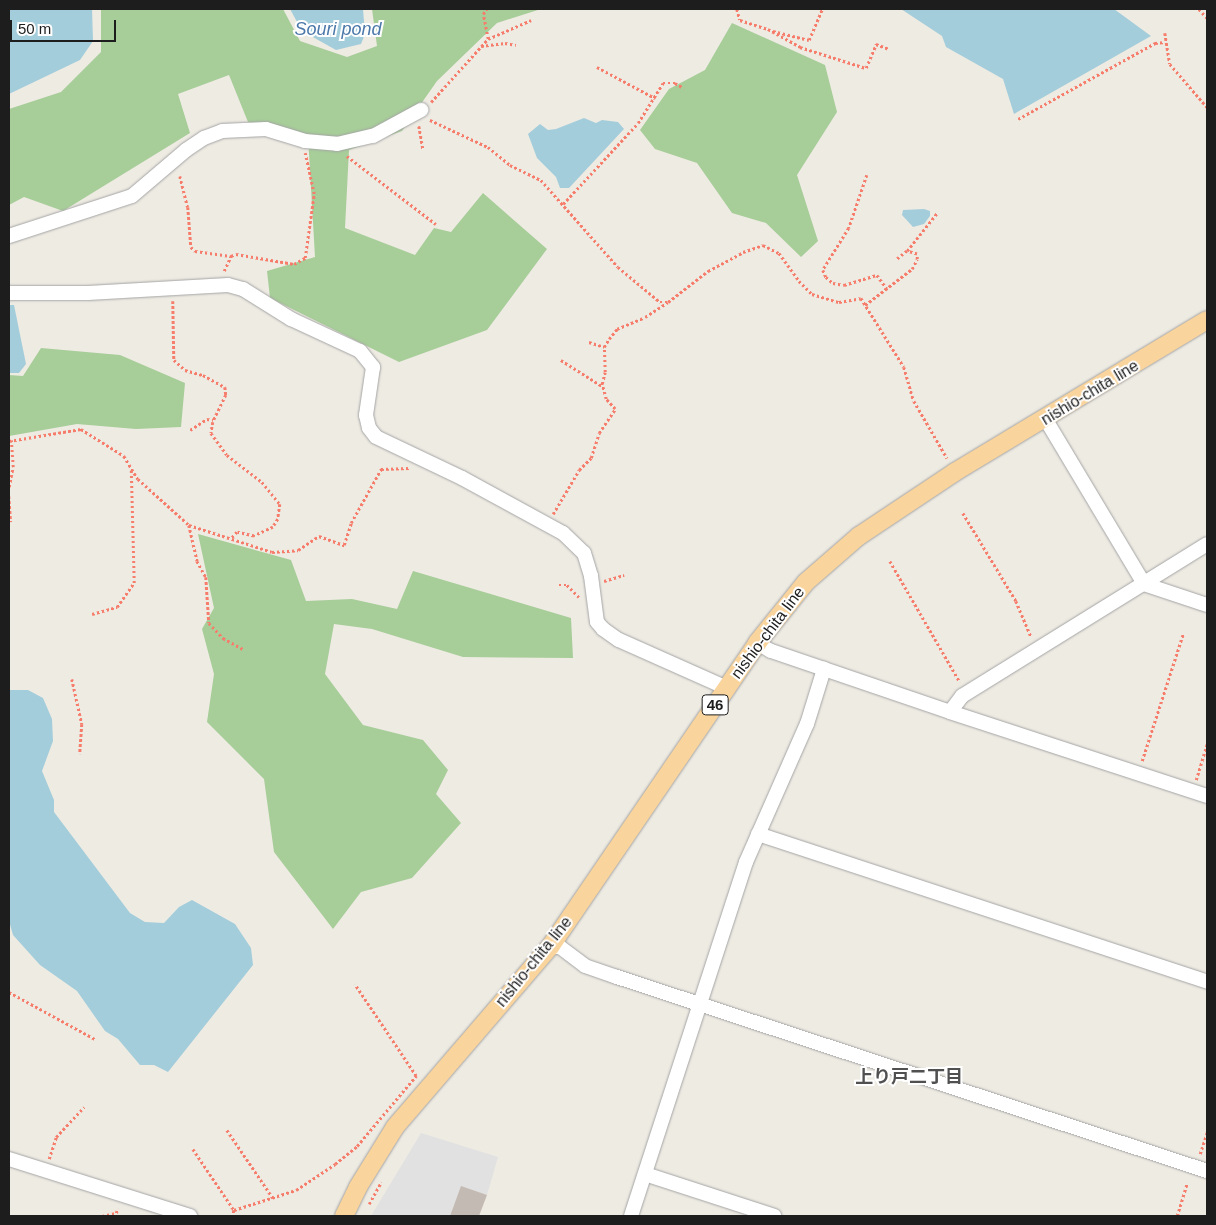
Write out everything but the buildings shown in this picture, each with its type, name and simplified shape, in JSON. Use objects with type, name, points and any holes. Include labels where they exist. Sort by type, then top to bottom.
[{"type":"main road","name":"nishio-chita line","points":[[344,1216],[358,1187],[395,1127],[550,947],[757,642],[806,582],[859,536],[955,472],[1046,420],[1207,320]]},
{"type":"street","points":[[9,236],[132,196],[192,146],[222,131],[266,129],[305,141],[336,144],[373,136],[420,111]]},
{"type":"street","points":[[9,293],[88,293],[222,285],[243,289],[291,319],[360,351],[373,367],[366,415],[369,428],[386,444],[462,478],[574,541],[584,553],[592,584],[597,622],[609,634],[727,688]]},
{"type":"street","points":[[1046,420],[1144,584],[1207,605]]},
{"type":"street","points":[[950,712],[966,694],[1207,544]]},
{"type":"street","points":[[757,642],[771,651],[1207,796]]},
{"type":"street","points":[[631,1216],[758,834],[808,724],[824,669]]},
{"type":"street","points":[[758,834],[1207,982]]},
{"type":"street","points":[[550,947],[560,947],[585,966],[1201,1169]]},
{"type":"street","points":[[9,1159],[190,1216]]},
{"type":"street","points":[[645,1174],[774,1216]]},
{"type":"path","points":[[487,9],[483,14],[488,39]]},
{"type":"path","points":[[737,9],[740,20],[809,40],[822,9]]},
{"type":"path","points":[[1199,9],[1207,18]]},
{"type":"path","points":[[423,149],[420,111],[488,39],[531,20]]},
{"type":"path","points":[[768,29],[800,47],[866,68],[876,44],[889,49]]},
{"type":"path","points":[[1165,34],[1170,64],[1207,107]]},
{"type":"path","points":[[1018,119],[1156,43],[1165,42]]},
{"type":"path","points":[[482,46],[506,43],[516,45]]},
{"type":"path","points":[[597,67],[655,98]]},
{"type":"path","points":[[563,204],[638,123],[667,82],[684,88]]},
{"type":"path","points":[[420,111],[432,122],[488,147],[510,165],[541,180],[618,267],[653,298],[668,302]]},
{"type":"path","points":[[180,176],[188,207],[191,247],[195,251],[294,264],[305,258],[314,194],[305,141]]},
{"type":"path","points":[[336,144],[362,170],[383,181],[436,224]]},
{"type":"path","points":[[867,175],[849,228],[823,270],[826,277],[833,283],[844,285],[877,274],[887,289]]},
{"type":"path","points":[[897,258],[908,251],[937,213]]},
{"type":"path","points":[[548,525],[579,470],[590,458],[599,433],[615,409],[606,399],[602,386],[605,372],[604,347],[617,329],[645,317],[708,271],[743,252],[763,245],[779,253],[799,282],[812,294],[839,302],[861,298],[904,367],[914,401],[955,472]]},
{"type":"path","points":[[866,305],[916,264],[916,254],[908,251]]},
{"type":"path","points":[[222,285],[223,273],[231,256]]},
{"type":"path","points":[[173,287],[174,360],[185,370],[203,375],[225,388],[226,395],[214,420],[211,433],[227,455],[262,482],[280,504],[278,520],[272,527],[254,536],[237,532],[232,534],[232,539]]},
{"type":"path","points":[[589,342],[604,347]]},
{"type":"path","points":[[561,360],[602,386]]},
{"type":"path","points":[[190,430],[207,419],[214,420]]},
{"type":"path","points":[[9,487],[13,467],[10,441],[81,429],[124,456],[151,492],[189,525],[272,552],[285,553],[298,550],[319,536],[344,545],[351,523],[381,469],[409,468],[416,457]]},
{"type":"path","points":[[92,614],[117,608],[134,583],[131,467]]},
{"type":"path","points":[[9,496],[12,522]]},
{"type":"path","points":[[964,513],[1016,601],[1037,650]]},
{"type":"path","points":[[189,525],[198,560],[206,577],[210,623],[223,638],[243,648]]},
{"type":"path","points":[[890,560],[956,671],[966,694]]},
{"type":"path","points":[[592,584],[624,575]]},
{"type":"path","points":[[559,586],[574,590],[585,610],[595,611]]},
{"type":"path","points":[[1139,773],[1183,634]]},
{"type":"path","points":[[72,679],[82,724],[80,754]]},
{"type":"path","points":[[1192,791],[1207,744]]},
{"type":"path","points":[[234,1210],[273,1198],[312,1181],[357,1146],[416,1076],[355,985]]},
{"type":"path","points":[[9,992],[95,1039]]},
{"type":"path","points":[[46,1170],[56,1137],[84,1107]]},
{"type":"path","points":[[226,1130],[273,1198]]},
{"type":"path","points":[[1201,1169],[1207,1132]]},
{"type":"path","points":[[193,1149],[234,1210],[233,1216]]},
{"type":"path","points":[[366,1208],[385,1175]]},
{"type":"path","points":[[1177,1216],[1187,1184]]},
{"type":"path","points":[[102,1216],[116,1213],[123,1195]]},
{"type":"green space","points":[[101,9],[283,9],[300,41],[347,57],[377,46],[372,9],[541,9],[497,23],[437,81],[402,131],[349,150],[345,228],[415,255],[434,228],[451,232],[483,193],[547,249],[487,330],[399,362],[270,298],[267,271],[315,257],[308,136],[248,122],[229,75],[178,94],[190,133],[63,211],[24,197],[9,205],[9,109],[61,92],[101,52]]},
{"type":"green space","points":[[732,23],[825,65],[837,112],[797,175],[818,241],[801,257],[766,223],[732,213],[697,163],[655,149],[640,130],[669,89],[705,70]]},
{"type":"green space","points":[[41,348],[120,355],[185,383],[181,427],[136,429],[77,424],[9,436],[9,375],[23,376]]},
{"type":"green space","points":[[198,534],[291,560],[306,601],[352,599],[397,609],[413,571],[571,618],[573,658],[463,657],[372,629],[334,624],[325,674],[363,725],[423,740],[448,770],[436,794],[461,823],[412,878],[361,892],[333,929],[274,852],[264,779],[207,722],[214,674],[202,629],[214,608]]},
{"type":"shaded area","points":[[421,1133],[498,1157],[487,1195],[461,1187],[450,1216],[371,1216]]},
{"type":"water","points":[[9,9],[92,9],[93,41],[80,60],[9,94]]},
{"type":"water","name":"Souri pond","points":[[290,9],[363,9],[365,34],[361,44],[336,50],[302,31]]},
{"type":"water","points":[[901,9],[1114,9],[1151,36],[1014,114],[1003,79],[946,47],[942,36]]},
{"type":"water","points":[[584,118],[596,123],[602,120],[618,122],[624,129],[569,188],[560,188],[556,177],[537,158],[528,134],[540,124],[548,130],[556,129]]},
{"type":"water","points":[[924,209],[930,211],[930,216],[924,224],[913,227],[902,215],[903,210]]},
{"type":"water","points":[[9,305],[14,305],[26,364],[19,373],[9,373]]},
{"type":"water","points":[[9,690],[28,690],[43,698],[52,719],[53,741],[42,771],[54,800],[54,812],[130,913],[145,922],[164,923],[179,907],[192,900],[235,924],[251,948],[253,965],[168,1072],[154,1065],[140,1065],[118,1039],[105,1031],[77,991],[40,965],[13,935],[9,921]]},
{"type":"district","name":"上り戸二丁目","points":[[909,1077]]}]
